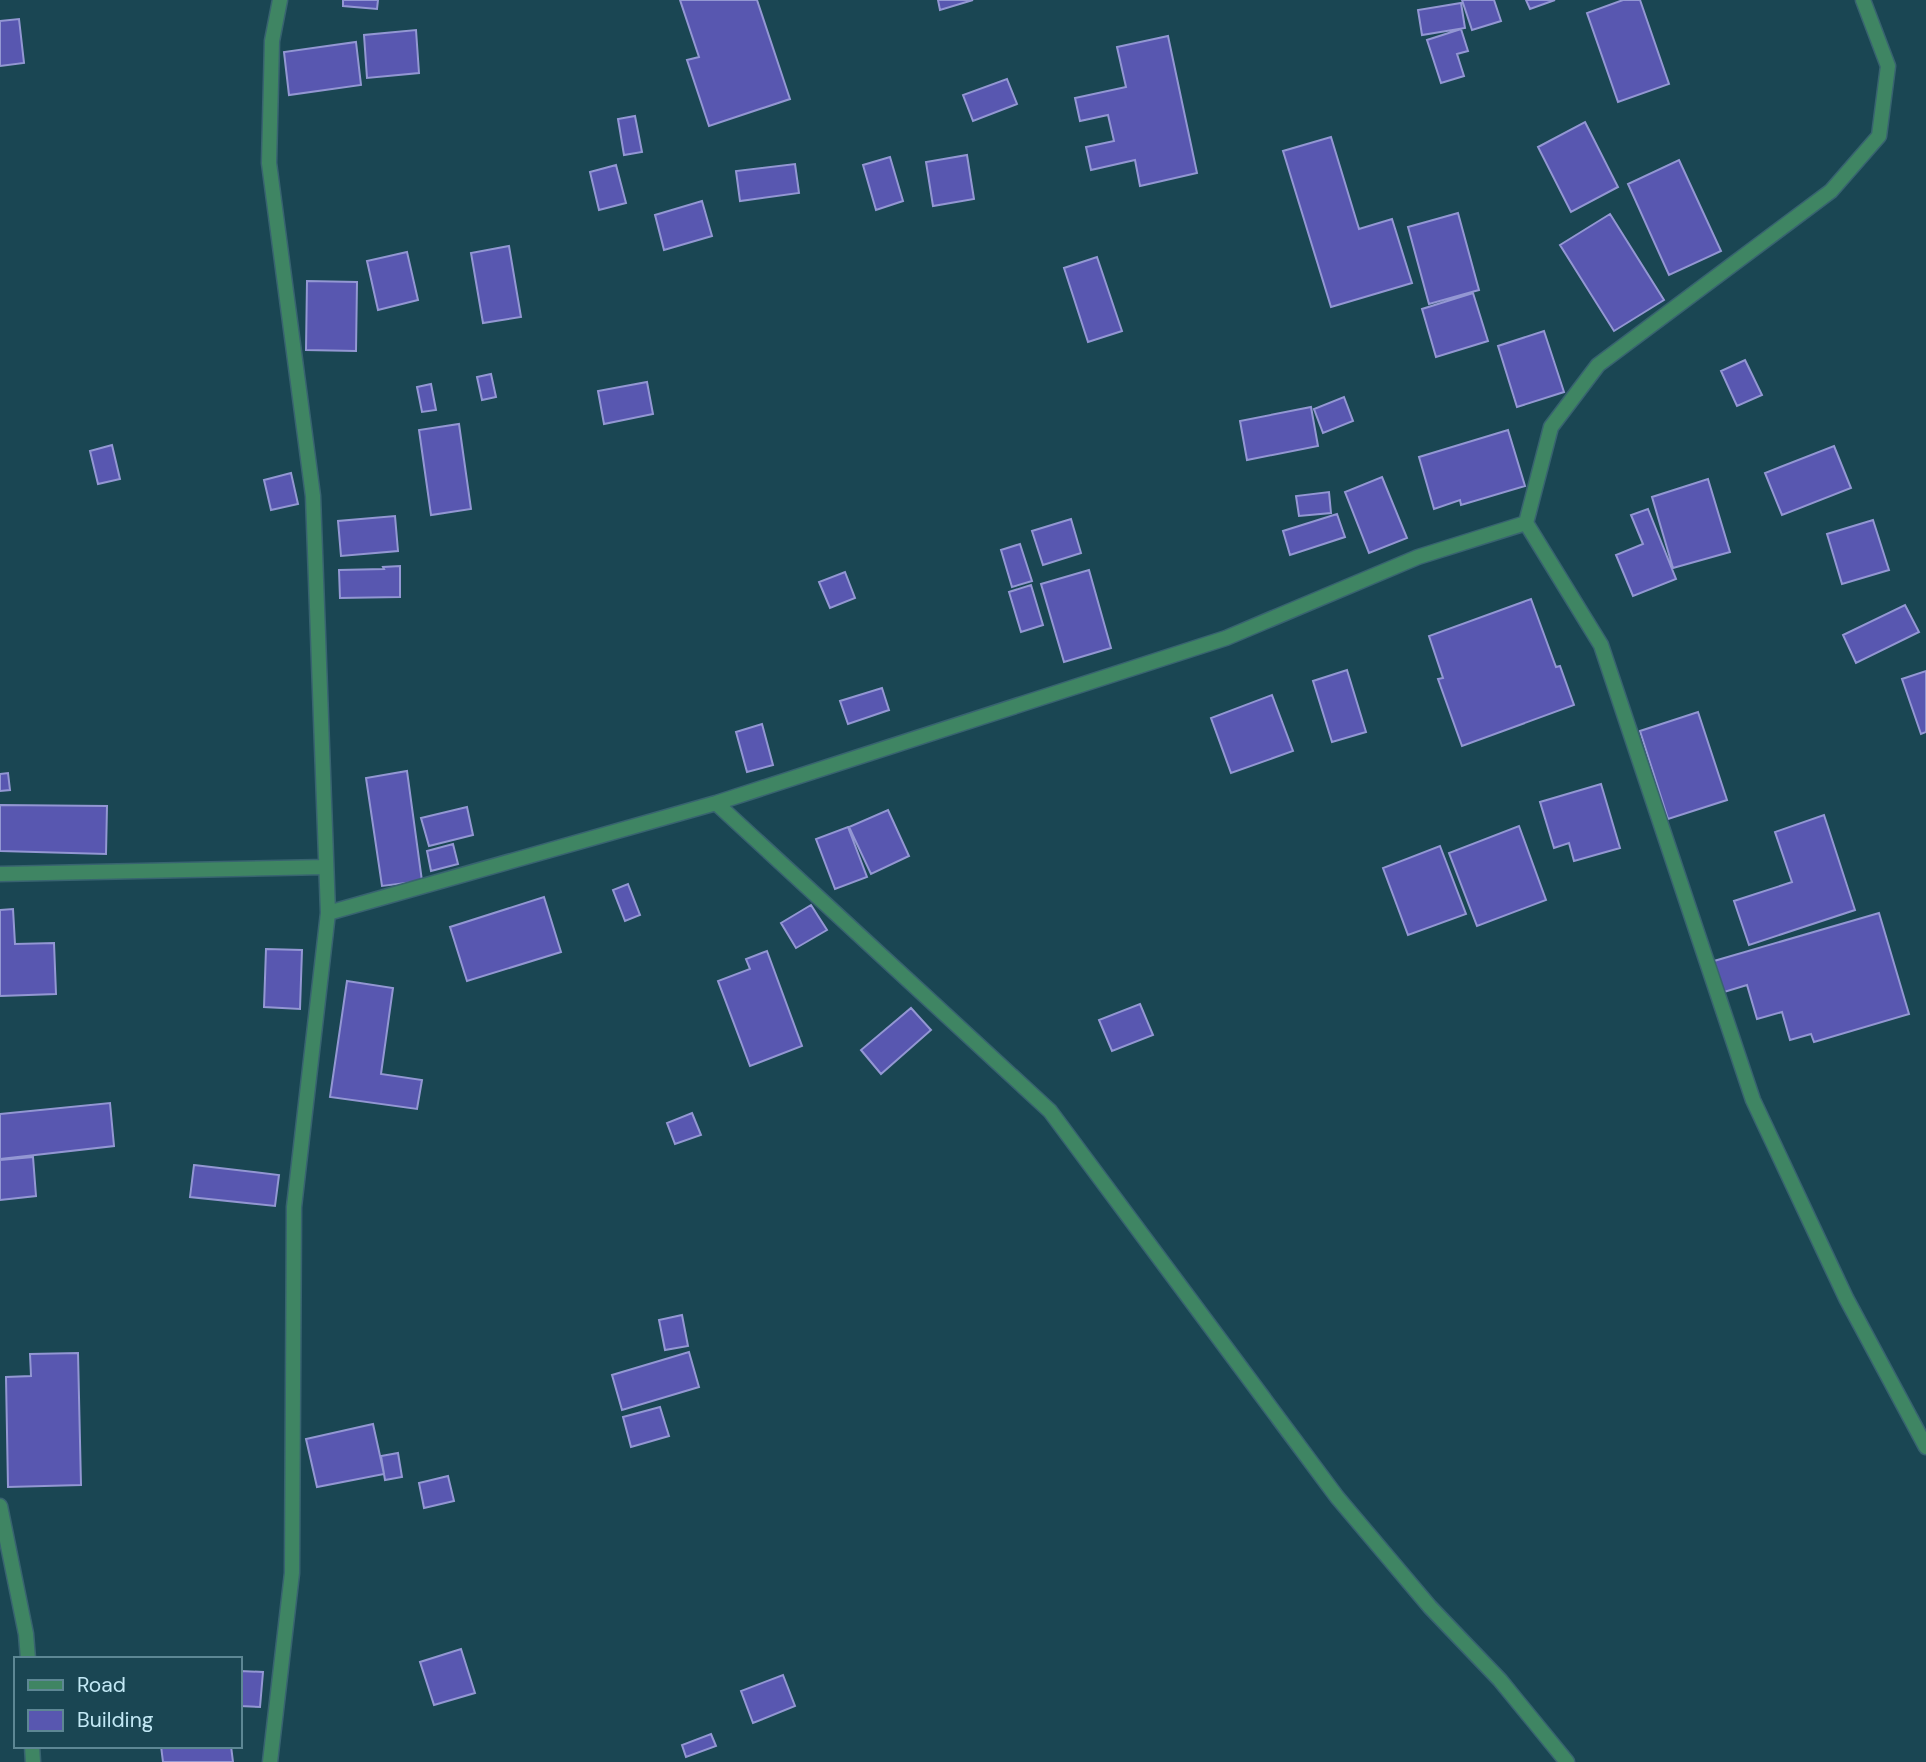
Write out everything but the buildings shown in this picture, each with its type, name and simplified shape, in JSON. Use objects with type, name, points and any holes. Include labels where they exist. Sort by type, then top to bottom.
[{"type":"street","points":[[270,1762],[292,1573],[294,1207],[328,912],[313,496],[269,163],[272,41],[280,0]]},
{"type":"street","points":[[1863,0],[1888,66],[1879,136],[1831,191],[1598,365],[1551,427],[1526,523],[1601,645],[1753,1100],[1846,1298],[1926,1447]]},
{"type":"street","points":[[328,912],[716,803],[1226,638],[1418,556],[1526,523]]},
{"type":"street","points":[[716,803],[1050,1111],[1337,1497],[1430,1607],[1500,1680],[1567,1762]]},
{"type":"street","points":[[0,874],[325,867]]},
{"type":"street","points":[[0,1506],[26,1634],[28,1657]]}]
